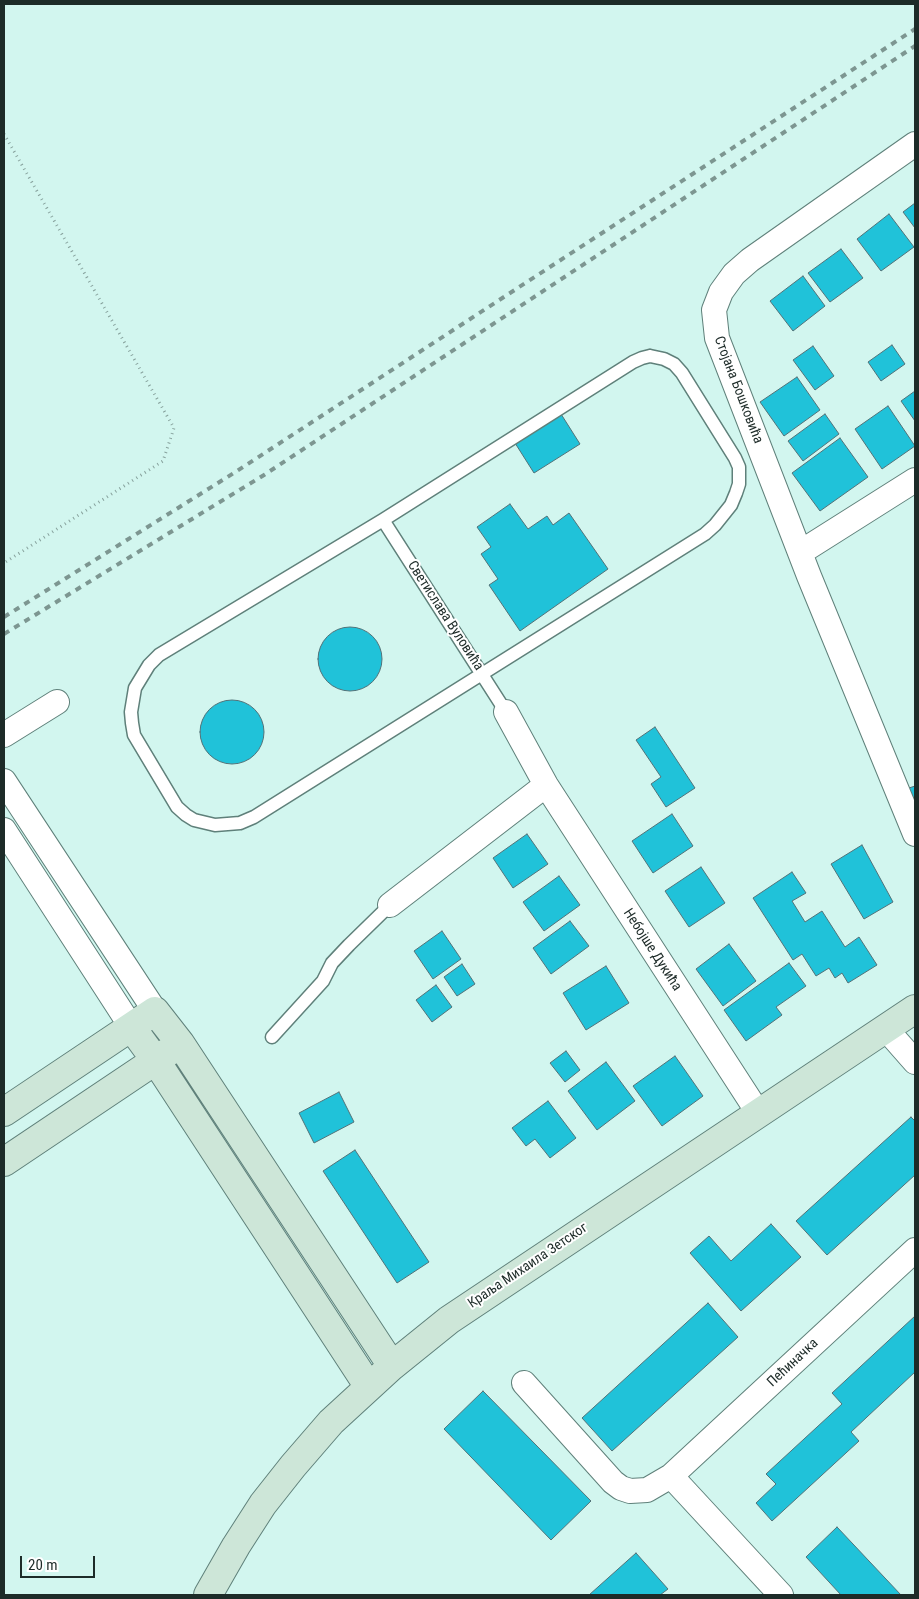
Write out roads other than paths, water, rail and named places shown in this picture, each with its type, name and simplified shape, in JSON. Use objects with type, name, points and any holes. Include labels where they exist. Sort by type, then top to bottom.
[{"type":"street","name":"Стојана Бошковића","points":[[915,144],[750,260],[734,274],[721,292],[714,310],[717,338],[809,576],[915,834]]},
{"type":"street","points":[[801,552],[915,480]]},
{"type":"street","points":[[4,734],[57,702]]},
{"type":"street","name":"Небојше Дукића","points":[[506,712],[546,785],[759,1114]]},
{"type":"street","points":[[4,781],[392,1366]]},
{"type":"street","points":[[390,905],[546,785]]},
{"type":"street","points":[[4,830],[369,1387]]},
{"type":"street","name":"Краља Михаила Зетског","points":[[208,1595],[236,1546],[269,1496],[331,1422],[392,1366],[449,1320],[915,1009]]},
{"type":"street","points":[[4,1112],[155,1011]]},
{"type":"street","points":[[886,1029],[915,1062]]},
{"type":"street","points":[[4,1162],[180,1044]]},
{"type":"street","name":"Пећиначка","points":[[524,1383],[613,1482],[621,1488],[630,1491],[647,1490],[671,1476],[915,1250]]},
{"type":"street","points":[[671,1476],[781,1595]]},
{"type":"lane","points":[[650,356],[664,359],[674,364],[682,373],[739,467],[739,484],[731,505],[724,516],[705,534],[482,674],[254,817],[240,823],[215,826],[186,816],[177,807],[134,735],[131,717],[132,700],[141,675],[154,660],[171,646],[383,520],[642,358],[650,356]]},
{"type":"lane","name":"Светислава Вуловића","points":[[383,520],[506,712]]},
{"type":"lane","points":[[272,1037],[323,981],[332,963],[390,905]]},
{"type":"railway","points":[[4,617],[237,471],[915,29]]},
{"type":"railway","points":[[4,634],[264,475],[915,46]]}]
